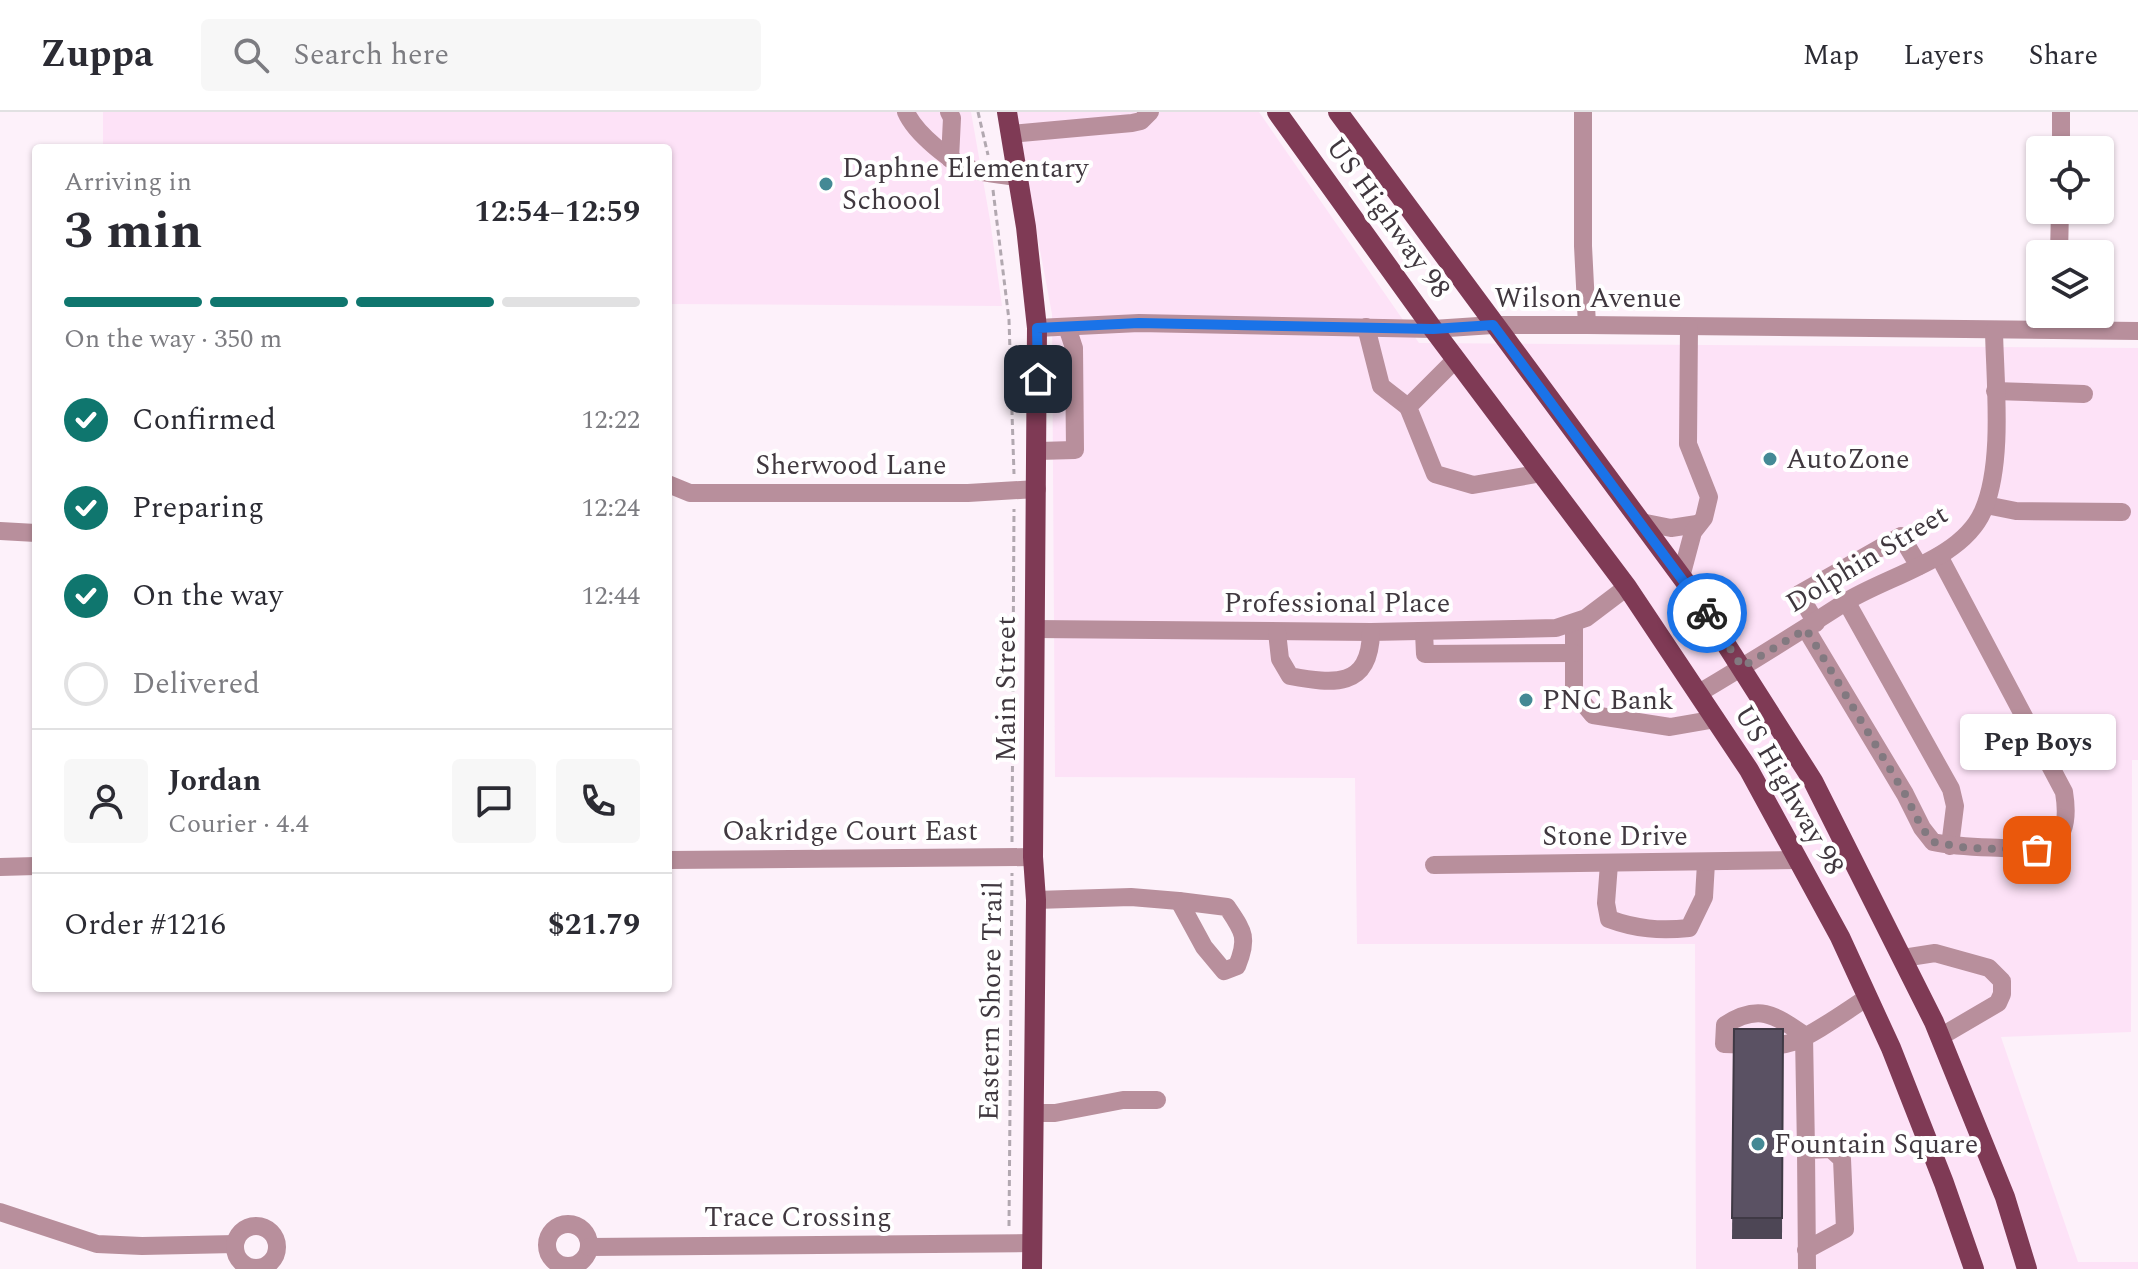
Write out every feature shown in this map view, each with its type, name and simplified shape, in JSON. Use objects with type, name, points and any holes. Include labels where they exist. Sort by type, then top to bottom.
[{"type":"main road","name":"Main Street","points":[[1007,112],[1019,178],[1037,328],[1032,1269]]},
{"type":"main road","name":"US Highway 98","points":[[1277,112],[1433,329],[1627,587],[1749,770],[1840,937],[1891,1048],[1974,1269]]},
{"type":"main road","name":"US Highway 98","points":[[1338,112],[1681,577],[1813,781],[1940,1037],[2005,1197],[2027,1269]]},
{"type":"street","points":[[906,112],[911,123],[950,159],[973,170],[1019,178]]},
{"type":"street","points":[[949,112],[952,118],[950,159]]},
{"type":"street","points":[[1011,134],[1132,123],[1141,121],[1150,112]]},
{"type":"street","points":[[1583,112],[1583,246],[1587,325]]},
{"type":"street","points":[[2061,112],[2061,136]]},
{"type":"street","name":"Wilson Avenue","points":[[1037,328],[1139,323],[1433,329],[1493,325],[1587,325],[1994,331],[2026,326]]},
{"type":"street","points":[[1038,451],[1075,450],[1074,348],[1067,327]]},
{"type":"street","points":[[1366,327],[1381,386],[1408,407],[1435,474],[1473,485],[1542,473]]},
{"type":"street","points":[[1641,522],[1671,528],[1697,524],[1704,518],[1709,497],[1688,444],[1689,327]]},
{"type":"street","name":"Wilson Avenue","points":[[2111,328],[2138,331]]},
{"type":"street","name":"Dolphin Street","points":[[1699,693],[1811,626],[1846,601],[1939,556],[1970,532],[1986,505],[1993,474],[1994,331]]},
{"type":"street","points":[[1408,407],[1456,359]]},
{"type":"street","points":[[1995,391],[2084,394]]},
{"type":"street","name":"Sherwood Lane","points":[[672,486],[690,493],[968,493],[1037,489]]},
{"type":"street","points":[[1986,505],[2016,511],[2122,512]]},
{"type":"street","points":[[1681,577],[1697,524]]},
{"type":"street","points":[[0,531],[32,533]]},
{"type":"street","points":[[1919,566],[1901,536],[1799,594],[1811,626],[1922,828],[1933,842],[1950,846],[2037,850],[2054,843],[2065,828],[2067,810],[2064,792],[1939,556]]},
{"type":"street","name":"Professional Place","points":[[1034,629],[1424,632],[1556,628],[1586,618],[1627,587]]},
{"type":"street","points":[[1846,601],[1951,789],[1955,806],[1950,846]]},
{"type":"street","points":[[1574,623],[1574,692],[1593,715],[1670,727],[1716,719]]},
{"type":"street","points":[[1277,632],[1280,659],[1290,676],[1325,682],[1345,680],[1361,667],[1370,655],[1371,632]]},
{"type":"street","points":[[1424,632],[1425,654],[1574,653]]},
{"type":"street","name":"Oakridge Court East","points":[[672,860],[1033,857]]},
{"type":"street","name":"Stone Drive","points":[[1434,865],[1797,860]]},
{"type":"street","points":[[1609,864],[1606,903],[1609,919],[1638,929],[1672,930],[1689,928],[1704,897],[1706,863]]},
{"type":"street","points":[[0,867],[32,866]]},
{"type":"street","points":[[1036,900],[1131,897],[1179,901]]},
{"type":"street","points":[[1903,958],[1935,953],[1989,968],[2002,981],[1998,1003],[1940,1037]]},
{"type":"street","points":[[1807,1260],[1804,1035],[1868,997]]},
{"type":"street","points":[[1033,1113],[1055,1113],[1123,1100],[1157,1100]]},
{"type":"street","points":[[1806,1150],[1831,1149],[1842,1159],[1845,1229],[1807,1260]]},
{"type":"street","points":[[0,1212],[97,1244],[235,1244]]},
{"type":"street","name":"Trace Crossing","points":[[589,1247],[1032,1243]]},
{"type":"path","name":"Eastern Shore Trail","points":[[978,112],[990,173],[1009,320],[1014,490],[1008,1243]]},
{"type":"shaded area","name":"Daphne Elementary Schoool","points":[[103,112],[971,112],[1002,306],[672,304],[672,144],[103,144]]},
{"type":"shaded area","points":[[1014,112],[1259,112],[1419,343],[2138,348],[2138,760],[2132,760],[2131,1032],[2001,1037],[2078,1262],[2138,1262],[2138,1269],[1696,1269],[1695,944],[1357,944],[1355,778],[1055,777],[1052,314]]},
{"type":"building","name":"Fountain Square","points":[[1734,1029],[1783,1029],[1782,1218],[1732,1218]]},
{"type":"way so far","points":[[1707,613],[1742,667],[1806,629],[1933,842],[1967,848],[2037,850]]},
{"type":"place","name":"Daphne Elementary Schoool","points":[[826,184]]},
{"type":"place","name":"AutoZone","points":[[1770,459]]},
{"type":"place","name":"PNC Bank","points":[[1526,700]]},
{"type":"place","name":"Pep Boys","points":[[2037,850]]},
{"type":"place","name":"Fountain Square","points":[[1758,1144]]},
{"type":"route","points":[[1038,379],[1037,328],[1139,323],[1433,329],[1493,325],[1707,613]]}]
